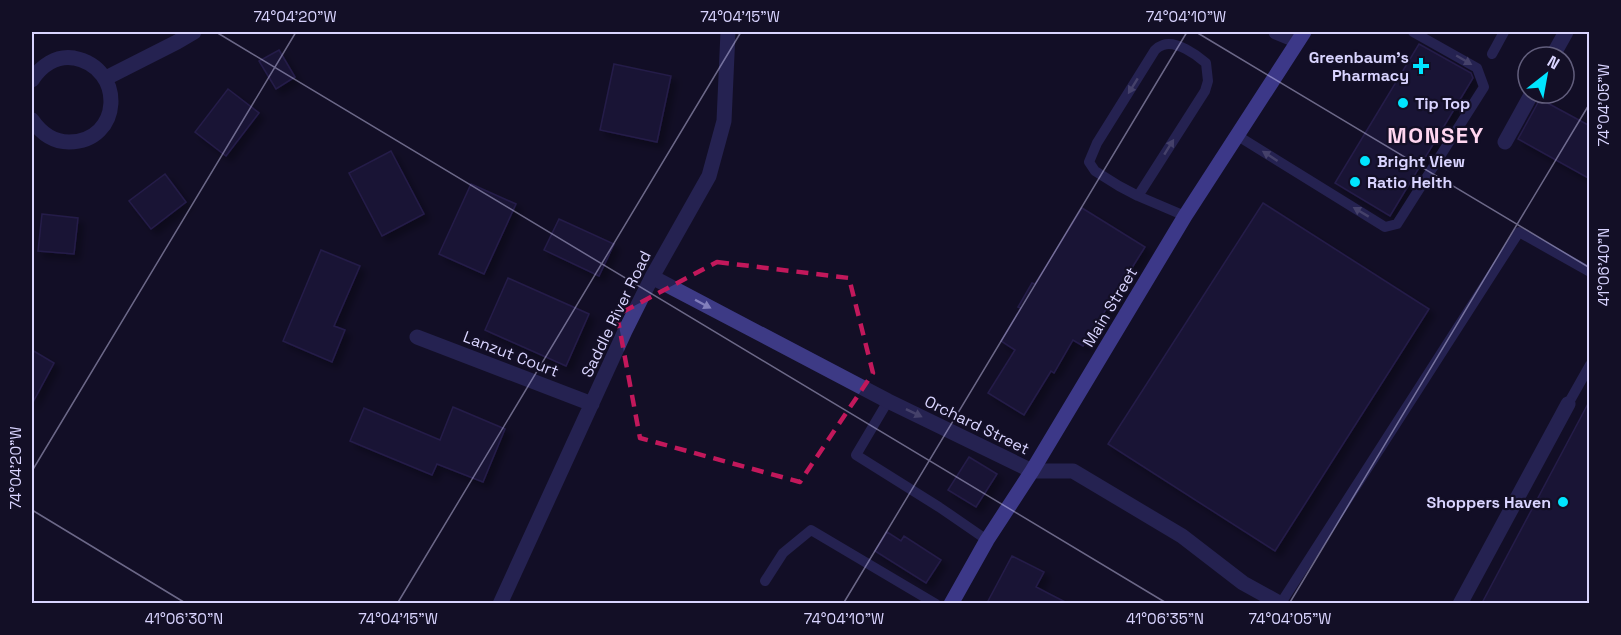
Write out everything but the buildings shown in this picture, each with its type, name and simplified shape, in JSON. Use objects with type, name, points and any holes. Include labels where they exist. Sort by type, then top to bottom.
[{"type":"main road","name":"Main Street","points":[[951,603],[1185,216],[1301,36]]},
{"type":"street","points":[[106,78],[195,32]]},
{"type":"street","name":"Saddle River Road","points":[[500,603],[625,331],[652,277],[709,176],[724,121],[728,32]]},
{"type":"street","points":[[1276,32],[1301,36]]},
{"type":"street","points":[[32,80],[41,67],[54,60],[69,57],[83,60],[96,67],[106,78],[111,91],[112,105],[108,118],[100,129],[90,138],[76,142],[63,142],[50,138],[38,130],[32,120]]},
{"type":"street","points":[[1504,142],[1525,105]]},
{"type":"street","name":"Orchard Street","points":[[652,277],[888,401],[1032,471],[1073,471],[1182,536],[1243,583],[1281,603]]},
{"type":"street","name":"Lanzut Court","points":[[417,337],[592,404]]},
{"type":"street","points":[[1460,603],[1568,404]]},
{"type":"lane","points":[[1238,136],[1385,227],[1396,224],[1484,87],[1477,68],[1413,32]]},
{"type":"lane","points":[[1492,54],[1504,32]]},
{"type":"lane","points":[[1138,196],[1205,91],[1208,81],[1206,63],[1199,57],[1170,44],[1155,50],[1097,143],[1089,162],[1095,171],[1138,196],[1185,216]]},
{"type":"lane","points":[[1281,603],[1519,232],[1590,272]]},
{"type":"lane","points":[[1568,404],[1590,365]]},
{"type":"lane","points":[[888,401],[856,455],[987,540]]},
{"type":"lane","points":[[765,580],[783,553],[811,530],[936,603]]},
{"type":"highlighted area","points":[[717,262],[849,278],[873,373],[800,482],[640,438],[617,315]]},
{"type":"place","name":"Greenbaum's Pharmacy","points":[[1421,66]]},
{"type":"place","name":"Tip Top","points":[[1403,103]]},
{"type":"place","name":"Bright View","points":[[1365,161]]},
{"type":"place","name":"Ratio Helth","points":[[1355,182]]},
{"type":"place","name":"Shoppers Haven","points":[[1563,502]]},
{"type":"district","name":"MONSEY","points":[[1436,135]]}]
